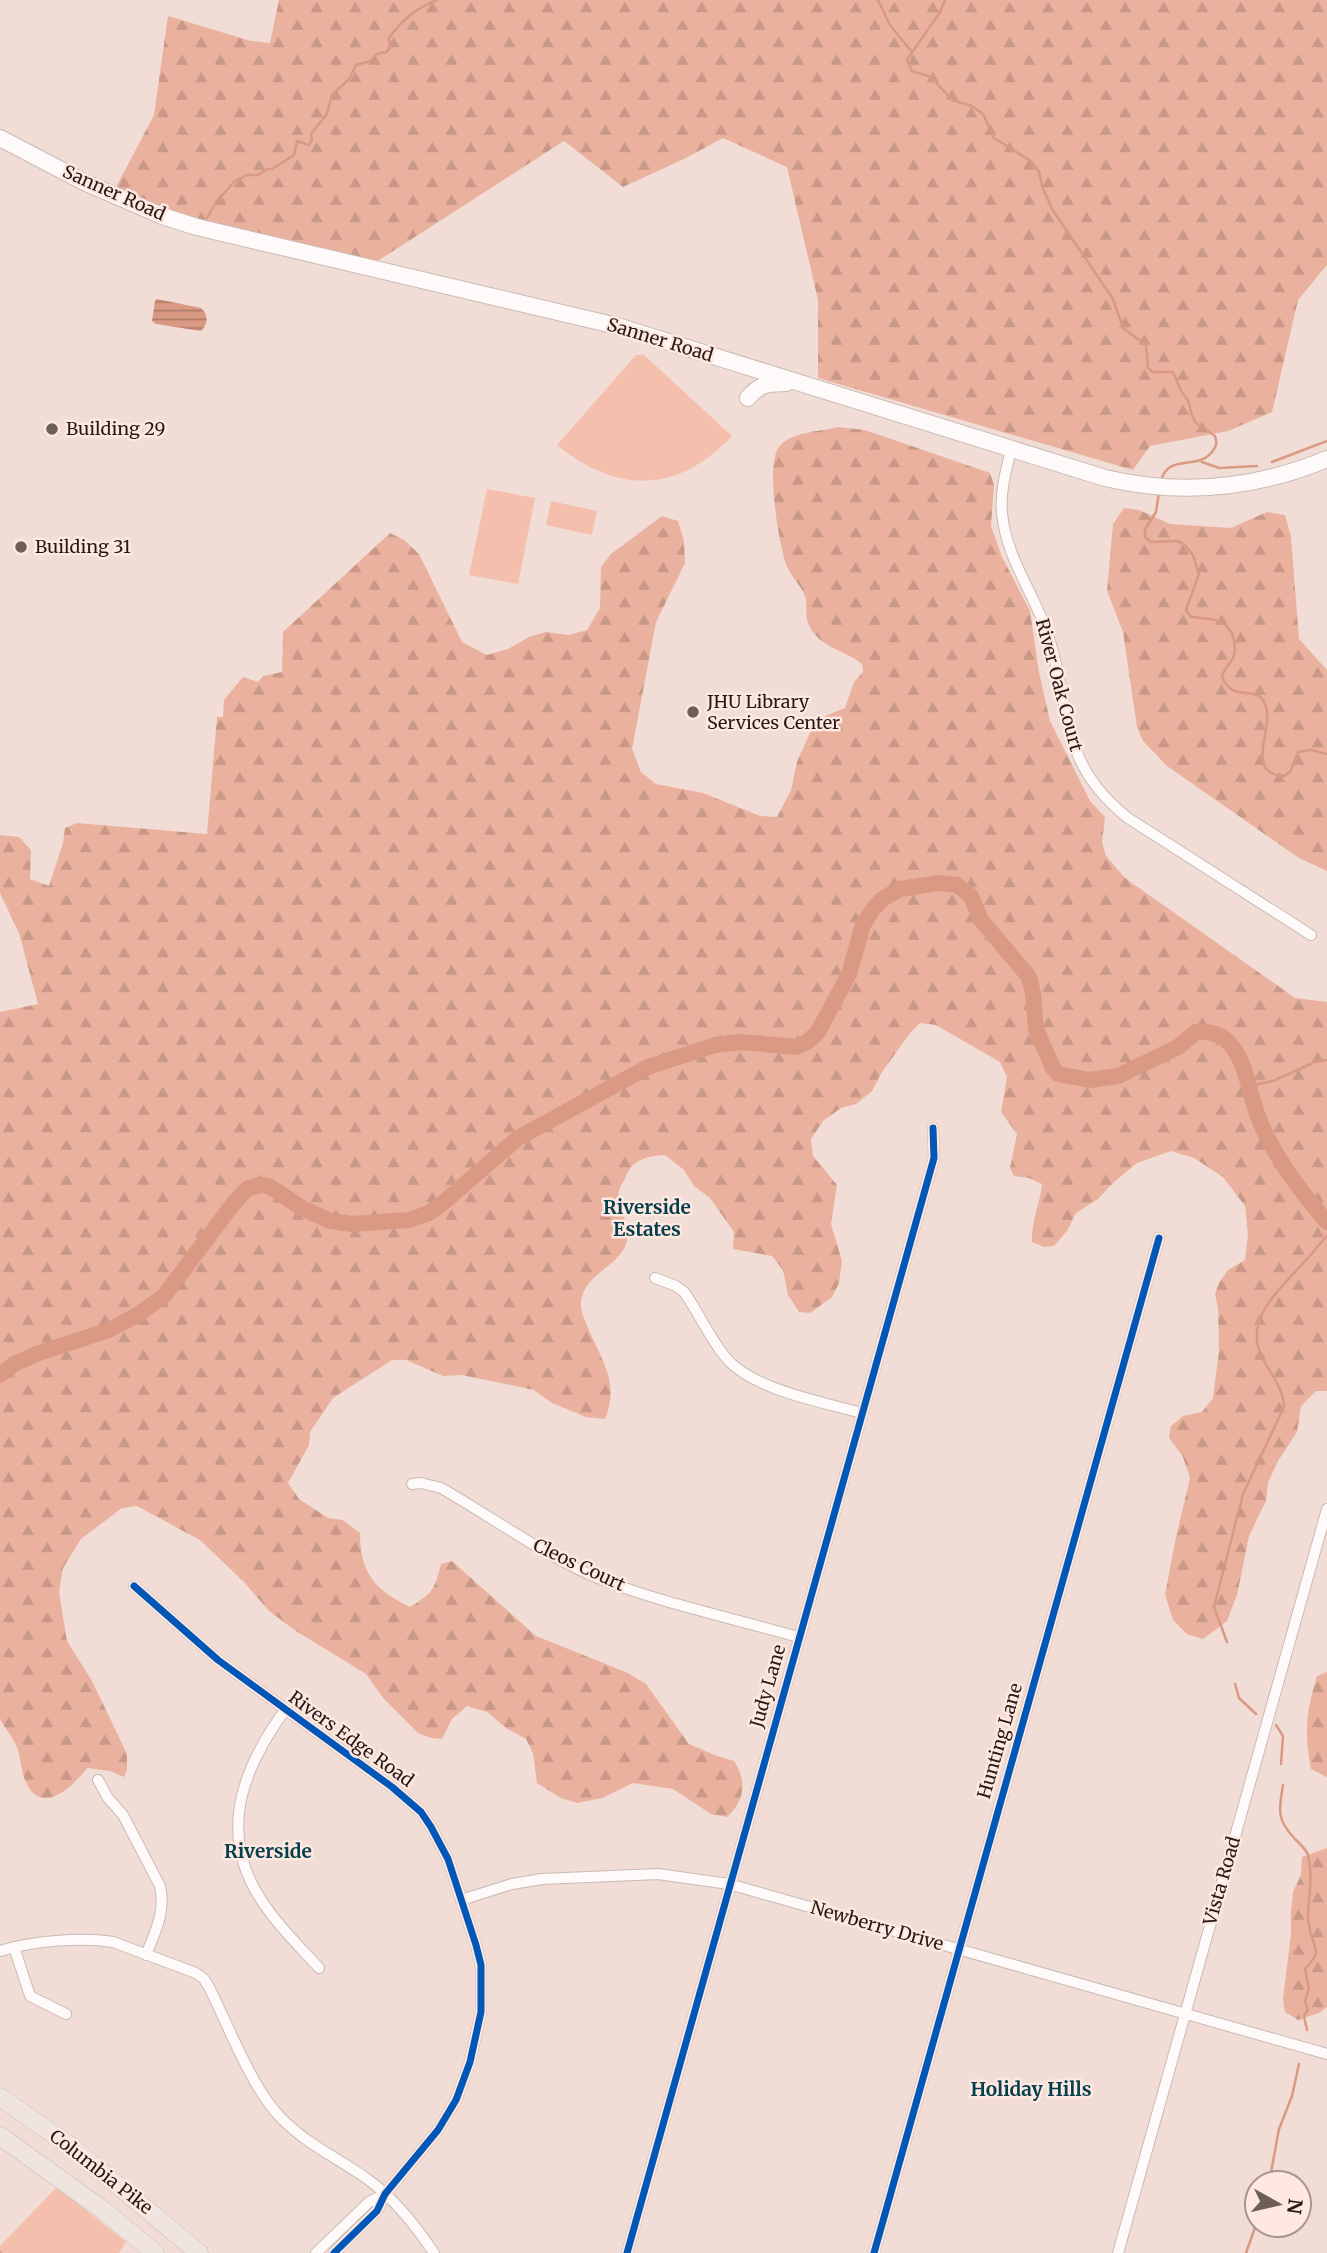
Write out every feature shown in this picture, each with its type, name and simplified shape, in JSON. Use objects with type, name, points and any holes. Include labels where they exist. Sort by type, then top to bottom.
[{"type":"highway","name":"Columbia Pike","points":[[0,2097],[73,2148],[199,2253]]},
{"type":"highway","name":"Columbia Pike","points":[[0,2136],[103,2210],[152,2250]]},
{"type":"highway","points":[[165,2222],[210,2253]]},
{"type":"main road","name":"Sanner Road","points":[[0,138],[84,183],[162,216],[197,227],[581,317],[1105,478],[1173,489],[1243,484],[1287,474],[1327,459]]},
{"type":"main road","points":[[717,358],[743,377],[747,383],[748,398],[754,390],[765,384],[804,384]]},
{"type":"street","name":"River Oak Court","points":[[1012,450],[1002,498],[1005,530],[1013,558],[1048,635],[1068,728],[1075,751],[1090,780],[1111,805],[1128,818],[1311,935]]},
{"type":"street","name":"Judy Lane","points":[[627,2253],[934,1158],[933,1128]]},
{"type":"street","name":"Hunting Lane","points":[[874,2253],[1159,1238]]},
{"type":"street","points":[[655,1278],[684,1292],[720,1350],[746,1375],[770,1386],[861,1413]]},
{"type":"street","name":"Cleos Court","points":[[412,1484],[421,1483],[441,1488],[548,1553],[595,1576],[643,1593],[798,1637]]},
{"type":"street","name":"Vista Road","points":[[1118,2253],[1327,1509]]},
{"type":"street","name":"Rivers Edge Road","points":[[134,1586],[218,1660],[392,1787],[421,1812],[440,1842],[481,1965],[478,2034],[463,2083],[448,2115],[385,2194],[377,2211],[334,2253]]},
{"type":"street","points":[[285,1710],[266,1736],[247,1774],[239,1811],[241,1849],[246,1870],[266,1907],[319,1968]]},
{"type":"street","points":[[98,1780],[108,1798],[123,1815],[160,1886],[163,1898],[162,1913],[146,1955]]},
{"type":"street","name":"Newberry Drive","points":[[461,1900],[512,1884],[542,1879],[658,1874],[729,1884],[1327,2054]]},
{"type":"street","points":[[0,1949],[99,1940],[113,1942],[197,1973],[204,1979],[255,2081],[275,2111],[305,2140],[361,2175],[385,2194],[410,2218],[434,2253]]},
{"type":"street","points":[[14,1947],[30,1996],[66,2014]]},
{"type":"street","name":"Rivers Edge Road","points":[[316,2253],[369,2202],[385,2194]]},
{"type":"green space","points":[[279,0],[1327,0],[1327,265],[1298,300],[1272,412],[1228,431],[1150,446],[1133,470],[818,378],[818,300],[787,167],[723,138],[623,187],[564,141],[373,264],[227,230],[114,191],[154,115],[168,16],[251,41],[270,43]]},
{"type":"green space","points":[[838,427],[865,430],[990,473],[994,485],[991,526],[1002,557],[1030,611],[1050,721],[1090,801],[1105,817],[1102,842],[1106,856],[1125,878],[1295,998],[1327,1002],[1327,1391],[1316,1391],[1301,1406],[1297,1432],[1278,1461],[1268,1483],[1266,1501],[1249,1536],[1237,1595],[1227,1621],[1203,1639],[1187,1634],[1173,1620],[1165,1595],[1190,1478],[1183,1457],[1169,1438],[1171,1426],[1183,1416],[1202,1412],[1213,1398],[1219,1351],[1215,1294],[1228,1270],[1245,1260],[1248,1235],[1245,1206],[1223,1177],[1194,1158],[1171,1151],[1137,1163],[1098,1199],[1076,1213],[1067,1231],[1054,1246],[1044,1247],[1032,1242],[1042,1184],[1029,1178],[1014,1176],[1010,1168],[1017,1134],[1001,1112],[1007,1077],[1000,1062],[936,1025],[920,1023],[882,1072],[872,1091],[856,1104],[841,1108],[823,1121],[811,1139],[813,1156],[837,1185],[831,1224],[842,1261],[839,1283],[832,1297],[810,1313],[799,1312],[788,1295],[783,1270],[772,1256],[733,1249],[734,1232],[710,1198],[694,1186],[684,1170],[665,1155],[647,1158],[637,1162],[629,1170],[619,1191],[628,1237],[626,1244],[616,1259],[588,1284],[581,1302],[583,1315],[610,1383],[611,1394],[605,1419],[586,1417],[552,1403],[534,1390],[462,1375],[443,1376],[406,1360],[392,1360],[333,1398],[310,1432],[309,1445],[288,1483],[299,1499],[328,1518],[343,1520],[360,1533],[363,1559],[372,1579],[398,1601],[410,1607],[423,1598],[432,1590],[441,1564],[452,1561],[536,1636],[628,1673],[646,1684],[689,1744],[734,1761],[741,1776],[741,1798],[727,1817],[711,1814],[673,1789],[633,1783],[602,1798],[577,1803],[561,1798],[537,1783],[533,1753],[526,1739],[506,1728],[487,1712],[467,1706],[452,1719],[442,1739],[418,1733],[384,1699],[366,1674],[269,1611],[244,1582],[200,1540],[137,1506],[122,1508],[81,1539],[63,1568],[59,1592],[67,1641],[92,1681],[127,1754],[127,1770],[124,1777],[110,1771],[87,1768],[65,1791],[56,1796],[39,1797],[31,1791],[25,1780],[17,1747],[0,1720],[0,1012],[38,1004],[19,933],[0,893],[0,835],[19,837],[31,850],[30,879],[49,886],[65,828],[77,823],[207,834],[217,717],[223,717],[224,700],[243,677],[258,682],[263,676],[282,672],[283,632],[390,533],[404,540],[419,554],[462,642],[487,655],[508,649],[529,637],[545,632],[569,635],[587,630],[600,608],[601,567],[611,554],[662,516],[678,521],[684,541],[685,563],[656,622],[632,749],[641,772],[656,784],[703,793],[760,816],[777,817],[791,790],[797,762],[810,733],[825,716],[845,708],[854,682],[863,672],[862,664],[818,638],[810,627],[805,596],[786,564],[773,486],[775,456],[784,442],[798,435]]},
{"type":"green space","points":[[1124,508],[1139,510],[1170,524],[1231,528],[1267,512],[1285,515],[1291,537],[1299,639],[1327,670],[1327,871],[1299,858],[1167,766],[1143,741],[1137,727],[1123,632],[1107,591],[1113,524]]},
{"type":"green space","points":[[1327,1672],[1327,1777],[1311,1769],[1307,1733],[1308,1711],[1317,1676]]},
{"type":"green space","points":[[1327,1848],[1327,2007],[1319,2013],[1298,2020],[1285,2012],[1283,1999],[1293,1892],[1301,1875],[1302,1857]]},
{"type":"shaded area","points":[[157,299],[201,308],[207,320],[205,325],[201,331],[156,324],[152,321]]},
{"type":"shaded area","points":[[636,355],[644,355],[732,436],[711,455],[690,468],[669,477],[647,481],[602,473],[557,445]]},
{"type":"shaded area","points":[[487,489],[535,498],[518,584],[469,575]]},
{"type":"shaded area","points":[[551,501],[597,511],[592,535],[546,525]]},
{"type":"shaded area","points":[[57,2187],[126,2242],[119,2253],[0,2253],[0,2246]]},
{"type":"waterway","points":[[207,218],[216,202],[235,181],[272,169],[294,155],[297,141],[309,145],[311,134],[327,114],[332,95],[349,79],[356,65],[371,61],[377,54],[386,52],[390,48],[389,38],[399,26],[410,15],[437,0]]},
{"type":"waterway","points":[[878,0],[890,25],[912,52]]},
{"type":"waterway","points":[[945,0],[940,12],[907,60],[912,71],[931,77],[952,100],[972,106],[983,114],[994,138],[1031,161],[1039,172],[1052,209],[1113,299],[1123,328],[1146,345],[1148,368],[1153,372],[1173,372],[1188,400],[1196,423],[1215,436],[1216,446],[1206,458],[1169,468],[1161,482]]},
{"type":"waterway","points":[[1272,462],[1327,441]]},
{"type":"waterway","points":[[1202,462],[1219,468],[1257,466]]},
{"type":"waterway","points":[[1159,492],[1156,512],[1145,529],[1145,537],[1151,542],[1177,541],[1184,544],[1193,555],[1199,574],[1186,610],[1191,617],[1221,622],[1230,630],[1235,647],[1234,655],[1222,677],[1232,690],[1256,695],[1265,704],[1267,725],[1262,758],[1265,767],[1272,773],[1284,776],[1290,772],[1298,752],[1311,750],[1327,754]]},
{"type":"waterway","points":[[0,1375],[14,1364],[39,1353],[109,1330],[164,1296],[247,1189],[260,1185],[269,1186],[302,1208],[330,1221],[352,1224],[409,1220],[429,1213],[443,1203],[518,1138],[648,1067],[715,1045],[741,1042],[796,1047],[807,1042],[818,1032],[849,974],[863,925],[873,909],[884,898],[900,889],[939,883],[957,885],[971,896],[981,920],[1029,977],[1036,1029],[1058,1074],[1090,1080],[1118,1076],[1178,1047],[1196,1032],[1214,1034],[1230,1044],[1241,1061],[1259,1119],[1272,1147],[1327,1222]]},
{"type":"waterway","points":[[1250,1086],[1273,1081],[1315,1062],[1327,1060]]},
{"type":"waterway","points":[[1227,1642],[1214,1607],[1243,1494],[1284,1407],[1279,1386],[1260,1353],[1257,1330],[1271,1299],[1327,1236]]},
{"type":"waterway","points":[[1235,1684],[1239,1698],[1256,1714]]},
{"type":"waterway","points":[[1276,1725],[1283,1736],[1281,1764]]},
{"type":"waterway","points":[[1283,1785],[1280,1814],[1289,1832],[1307,1853],[1310,1870],[1308,1919],[1316,1953],[1305,1969],[1309,1988],[1305,2001],[1308,2010],[1304,2017],[1307,2030]]},
{"type":"waterway","points":[[1272,2169],[1279,2129],[1292,2096],[1299,2064]]},
{"type":"waterway","points":[[1246,2253],[1251,2239]]},
{"type":"cycle path","points":[[627,2253],[934,1158],[933,1128]]},
{"type":"cycle path","points":[[874,2253],[1159,1238]]},
{"type":"cycle path","points":[[134,1586],[218,1660],[392,1787],[421,1812],[448,1859],[476,1945],[481,1965],[481,2012],[470,2062],[456,2100],[438,2130],[385,2194],[377,2211],[334,2253]]},
{"type":"place","name":"Building 29","points":[[52,429]]},
{"type":"place","name":"Building 31","points":[[21,547]]},
{"type":"place","name":"JHU Library Services Center","points":[[693,712]]},
{"type":"district","name":"Riverside Estates","points":[[647,1218]]},
{"type":"district","name":"Riverside","points":[[268,1851]]},
{"type":"district","name":"Holiday Hills","points":[[1031,2089]]}]
